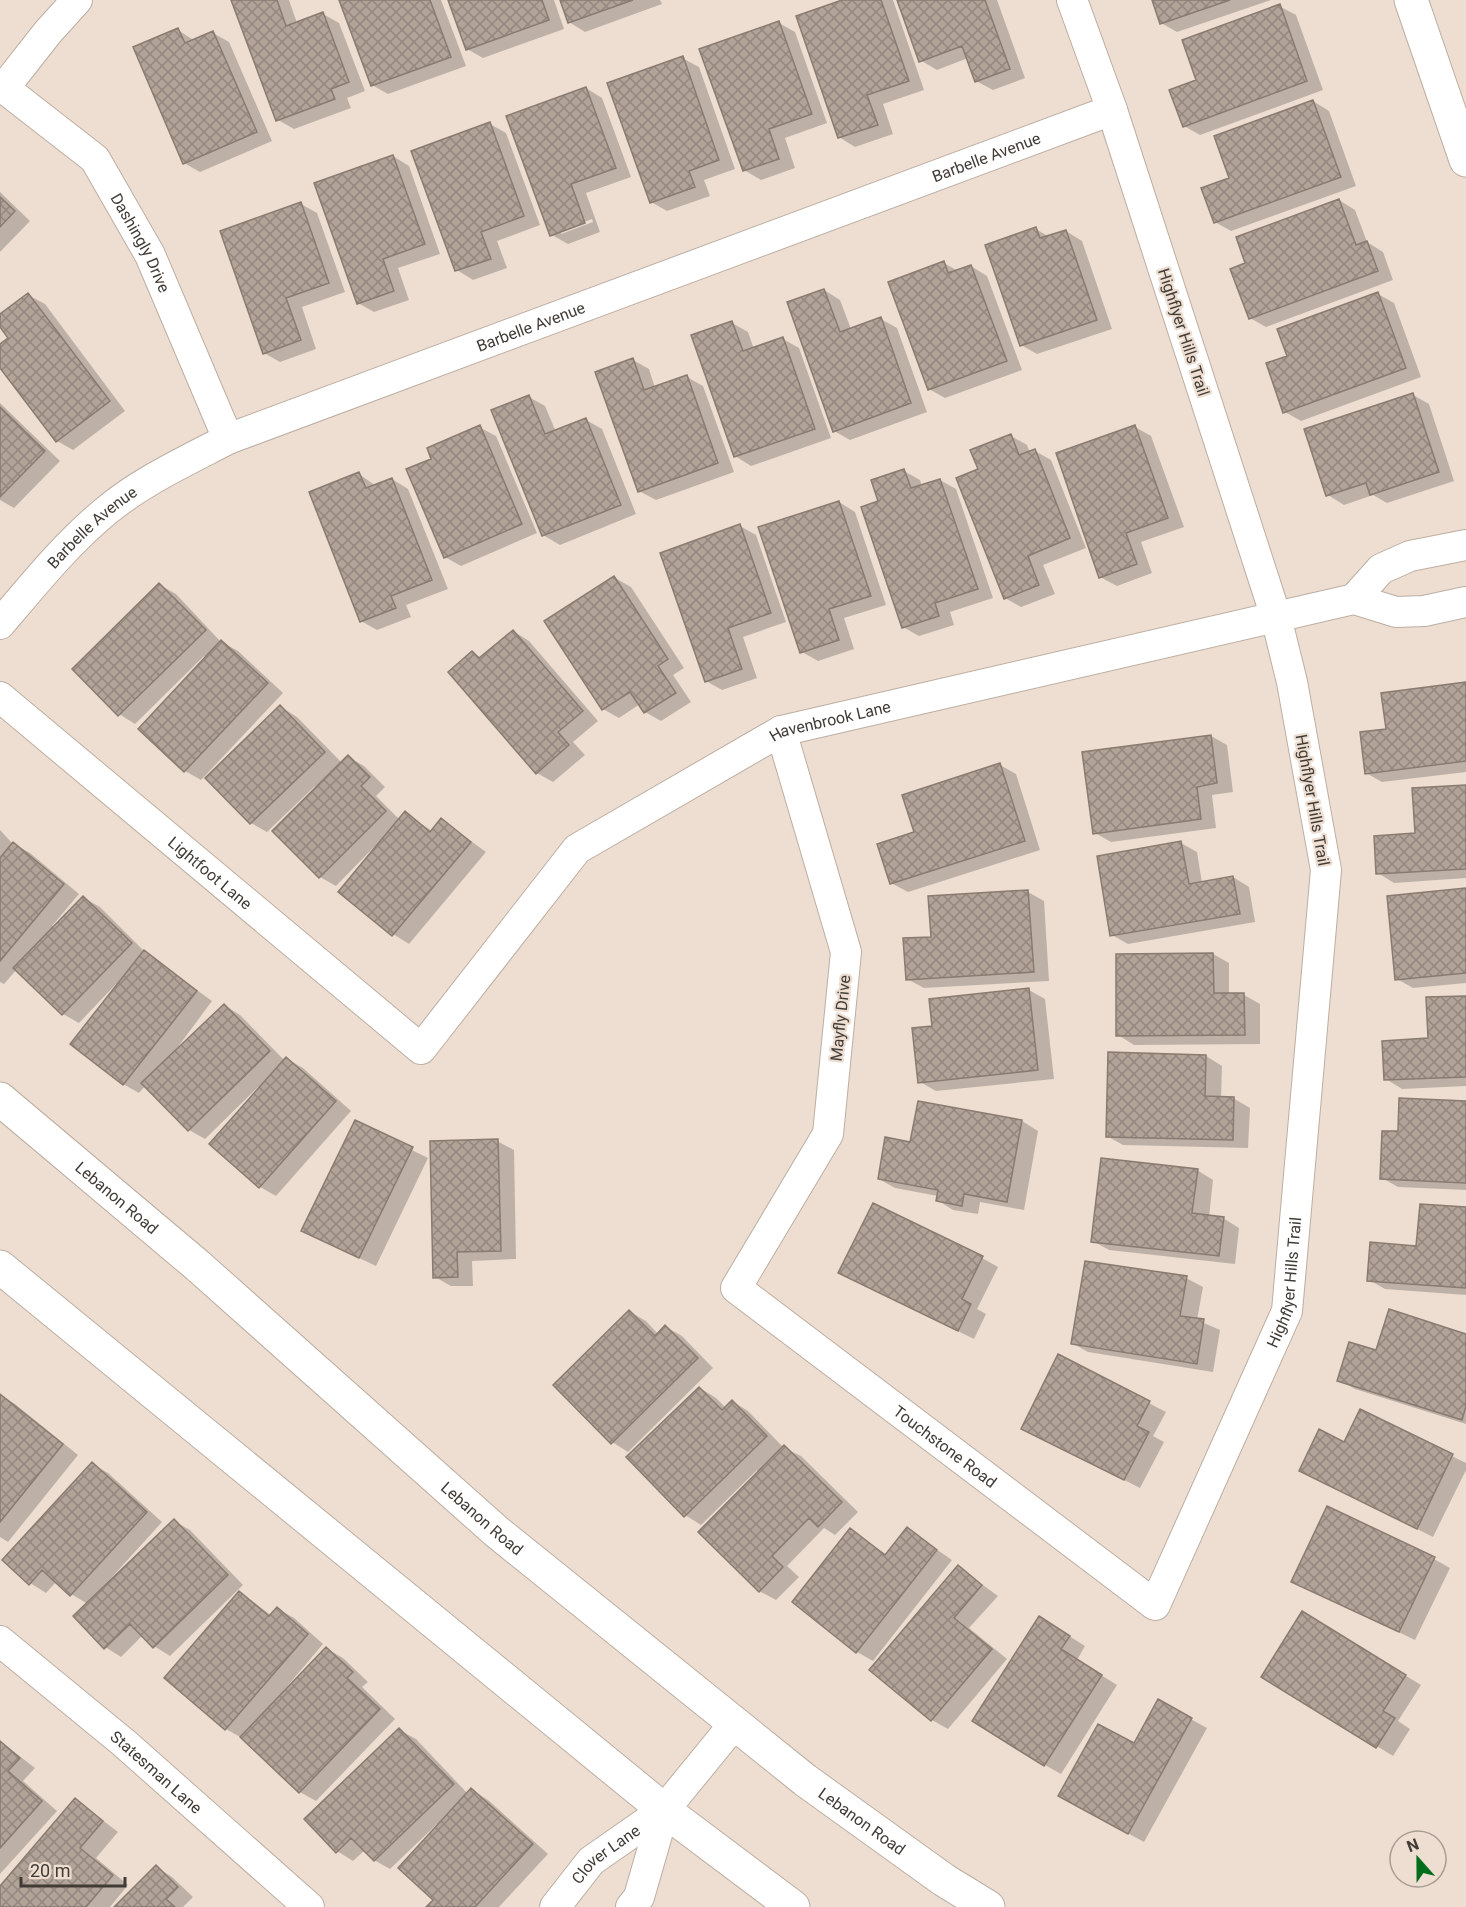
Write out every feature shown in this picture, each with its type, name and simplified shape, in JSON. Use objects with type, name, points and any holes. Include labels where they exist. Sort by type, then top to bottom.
[{"type":"main road","points":[[1411,0],[1466,160]]},
{"type":"main road","name":"Lebanon Road","points":[[0,1099],[197,1265],[497,1532],[870,1828],[944,1880],[988,1907]]},
{"type":"main road","points":[[0,1267],[664,1810],[793,1907]]},
{"type":"street","points":[[2,86],[77,0]]},
{"type":"street","name":"Highflyer Hills Trail","points":[[1072,0],[1112,110],[1276,617],[1292,682],[1326,870],[1287,1311],[1155,1605]]},
{"type":"street","name":"Dashingly Drive","points":[[2,86],[95,159],[150,255],[228,439]]},
{"type":"street","name":"Barbelle Avenue","points":[[0,624],[63,549],[107,509],[154,478],[228,439],[1112,110]]},
{"type":"street","points":[[1466,545],[1410,556],[1381,568],[1354,599],[1396,612],[1424,611],[1466,602]]},
{"type":"street","name":"Havenbrook Lane","points":[[421,1049],[578,849],[781,731],[1354,599]]},
{"type":"street","name":"Lightfoot Lane","points":[[0,697],[421,1049]]},
{"type":"street","name":"Mayfly Drive","points":[[736,1288],[828,1134],[846,952],[781,731]]},
{"type":"street","name":"Touchstone Road","points":[[736,1288],[1155,1605]]},
{"type":"street","name":"Statesman Lane","points":[[0,1641],[124,1743],[309,1907]]},
{"type":"street","name":"Clover Lane","points":[[555,1907],[591,1861],[664,1810],[735,1723]]},
{"type":"street","name":"Clover Lane","points":[[631,1907],[639,1897],[664,1810]]},
{"type":"building","points":[[231,0],[277,0],[286,26],[323,12],[349,82],[331,89],[335,99],[276,121]]},
{"type":"building","points":[[339,0],[430,0],[451,57],[371,86]]},
{"type":"building","points":[[448,0],[542,0],[549,20],[466,50]]},
{"type":"building","points":[[560,0],[633,0],[568,23]]},
{"type":"building","points":[[842,0],[881,0],[909,81],[867,95],[878,125],[838,138],[796,16]]},
{"type":"building","points":[[897,0],[985,0],[1010,69],[975,82],[962,46],[919,62]]},
{"type":"building","points":[[1152,0],[1230,0],[1160,24]]},
{"type":"building","points":[[1280,4],[1307,81],[1183,127],[1169,90],[1196,80],[1182,40]]},
{"type":"building","points":[[779,21],[812,114],[769,129],[779,159],[743,171],[699,49]]},
{"type":"building","points":[[178,28],[185,43],[213,31],[257,132],[183,164],[133,47]]},
{"type":"building","points":[[683,56],[719,160],[689,171],[695,187],[650,203],[607,83]]},
{"type":"building","points":[[586,87],[616,168],[571,184],[585,223],[550,236],[506,116]]},
{"type":"building","points":[[1313,100],[1341,177],[1214,223],[1201,188],[1229,178],[1214,136]]},
{"type":"building","points":[[490,122],[524,216],[481,232],[491,259],[455,271],[411,151]]},
{"type":"building","points":[[393,155],[425,244],[383,259],[394,291],[357,304],[314,183]]},
{"type":"building","points":[[0,197],[15,211],[0,227]]},
{"type":"building","points":[[1339,199],[1356,245],[1367,241],[1378,271],[1249,319],[1230,269],[1245,263],[1236,237]]},
{"type":"building","points":[[301,202],[329,283],[286,298],[301,340],[263,354],[220,231]]},
{"type":"building","points":[[1036,227],[1040,238],[1066,230],[1097,320],[1020,346],[985,245]]},
{"type":"building","points":[[944,261],[948,273],[971,265],[1007,361],[928,390],[888,282]]},
{"type":"building","points":[[824,289],[840,332],[881,317],[911,403],[833,432],[787,302]]},
{"type":"building","points":[[1378,292],[1406,368],[1283,413],[1266,363],[1287,356],[1277,329]]},
{"type":"building","points":[[28,293],[110,401],[56,442],[0,368],[0,344],[8,338],[0,327],[0,314]]},
{"type":"building","points":[[732,321],[743,351],[783,337],[815,429],[734,457],[691,335]]},
{"type":"building","points":[[633,358],[644,390],[687,375],[718,463],[638,492],[595,372]]},
{"type":"building","points":[[1413,393],[1439,472],[1370,495],[1366,483],[1326,496],[1304,429]]},
{"type":"building","points":[[529,395],[545,434],[586,418],[621,505],[542,536],[491,410]]},
{"type":"building","points":[[0,407],[45,451],[0,497]]},
{"type":"building","points":[[480,425],[522,524],[444,558],[406,469],[431,459],[427,448]]},
{"type":"building","points":[[1135,425],[1168,518],[1126,533],[1137,564],[1099,578],[1056,453]]},
{"type":"building","points":[[1011,434],[1019,455],[1035,449],[1070,538],[1028,556],[1039,585],[1004,599],[956,478],[978,469],[970,450]]},
{"type":"building","points":[[904,469],[911,488],[940,479],[978,589],[935,603],[939,616],[902,628],[861,507],[878,501],[871,480]]},
{"type":"building","points":[[359,472],[366,488],[392,478],[432,580],[391,596],[396,608],[360,622],[309,492]]},
{"type":"building","points":[[839,501],[871,596],[829,609],[839,640],[800,653],[758,527]]},
{"type":"building","points":[[740,524],[771,613],[728,628],[742,669],[705,682],[660,553]]},
{"type":"building","points":[[614,576],[668,659],[658,666],[676,693],[644,713],[630,692],[602,710],[544,621]]},
{"type":"building","points":[[159,583],[206,630],[118,716],[72,669]]},
{"type":"building","points":[[513,630],[583,711],[558,732],[569,745],[536,774],[448,672],[472,651],[479,658]]},
{"type":"building","points":[[221,640],[268,683],[184,772],[138,729]]},
{"type":"building","points":[[1466,682],[1466,761],[1365,774],[1360,732],[1386,729],[1381,693]]},
{"type":"building","points":[[280,705],[325,752],[250,824],[205,778]]},
{"type":"building","points":[[1211,735],[1217,783],[1197,787],[1201,819],[1093,834],[1082,752]]},
{"type":"building","points":[[348,755],[370,777],[361,786],[386,811],[319,878],[272,831]]},
{"type":"building","points":[[1000,763],[1025,841],[890,884],[877,844],[914,832],[902,795]]},
{"type":"building","points":[[1466,785],[1466,869],[1376,874],[1374,836],[1415,833],[1412,788]]},
{"type":"building","points":[[405,811],[430,832],[441,818],[471,842],[392,936],[338,892]]},
{"type":"building","points":[[1181,841],[1189,884],[1233,876],[1240,914],[1110,936],[1097,856]]},
{"type":"building","points":[[13,842],[64,884],[0,961],[0,858]]},
{"type":"building","points":[[1466,888],[1466,973],[1395,980],[1387,896]]},
{"type":"building","points":[[1028,890],[1034,972],[906,980],[903,938],[931,937],[928,896]]},
{"type":"building","points":[[83,896],[132,943],[62,1015],[13,968]]},
{"type":"building","points":[[144,950],[197,991],[123,1085],[70,1044]]},
{"type":"building","points":[[1213,953],[1214,993],[1244,993],[1245,1035],[1116,1036],[1116,954]]},
{"type":"building","points":[[1029,988],[1038,1070],[918,1083],[912,1028],[932,1026],[929,999]]},
{"type":"building","points":[[1466,996],[1466,1077],[1384,1080],[1382,1041],[1428,1038],[1426,997]]},
{"type":"building","points":[[224,1004],[270,1051],[188,1131],[141,1083]]},
{"type":"building","points":[[1108,1052],[1206,1055],[1205,1096],[1234,1097],[1233,1140],[1106,1137]]},
{"type":"building","points":[[286,1057],[336,1101],[259,1188],[209,1144]]},
{"type":"building","points":[[1399,1098],[1466,1101],[1466,1183],[1380,1179],[1382,1131],[1398,1131]]},
{"type":"building","points":[[918,1101],[1022,1120],[1007,1202],[964,1194],[962,1206],[936,1201],[938,1190],[878,1179],[885,1137],[910,1142]]},
{"type":"building","points":[[355,1120],[413,1147],[359,1258],[301,1231]]},
{"type":"building","points":[[498,1139],[501,1251],[457,1252],[458,1277],[433,1278],[430,1141]]},
{"type":"building","points":[[1101,1158],[1198,1169],[1192,1213],[1224,1217],[1219,1256],[1091,1242]]},
{"type":"building","points":[[873,1203],[983,1256],[962,1299],[971,1304],[958,1331],[838,1273]]},
{"type":"building","points":[[1420,1204],[1466,1207],[1466,1288],[1367,1281],[1370,1242],[1416,1246]]},
{"type":"building","points":[[1085,1261],[1187,1276],[1180,1316],[1204,1319],[1197,1364],[1071,1344]]},
{"type":"building","points":[[1389,1309],[1466,1334],[1466,1406],[1462,1420],[1337,1381],[1349,1342],[1376,1350]]},
{"type":"building","points":[[629,1310],[655,1336],[665,1325],[698,1358],[611,1444],[553,1385]]},
{"type":"building","points":[[1058,1354],[1150,1401],[1137,1426],[1149,1432],[1124,1480],[1021,1429]]},
{"type":"building","points":[[699,1387],[722,1410],[732,1400],[767,1436],[684,1517],[626,1457]]},
{"type":"building","points":[[0,1394],[63,1444],[0,1522]]},
{"type":"building","points":[[1360,1409],[1453,1454],[1417,1529],[1299,1471],[1319,1429],[1344,1442]]},
{"type":"building","points":[[784,1445],[842,1502],[818,1527],[809,1518],[772,1556],[783,1567],[759,1592],[698,1532]]},
{"type":"building","points":[[92,1462],[147,1512],[70,1596],[42,1570],[29,1585],[2,1560]]},
{"type":"building","points":[[1327,1506],[1435,1557],[1399,1632],[1291,1582]]},
{"type":"building","points":[[174,1519],[228,1575],[153,1648],[130,1624],[104,1649],[73,1616]]},
{"type":"building","points":[[907,1527],[937,1550],[856,1653],[792,1602],[850,1528],[885,1555]]},
{"type":"building","points":[[958,1565],[982,1585],[954,1618],[992,1649],[931,1721],[869,1670]]},
{"type":"building","points":[[239,1591],[269,1616],[277,1607],[308,1634],[225,1730],[164,1678]]},
{"type":"building","points":[[1302,1611],[1406,1675],[1383,1711],[1395,1718],[1376,1748],[1261,1677]]},
{"type":"building","points":[[1039,1616],[1070,1636],[1061,1649],[1102,1675],[1044,1766],[972,1721]]},
{"type":"building","points":[[326,1647],[353,1672],[347,1678],[380,1709],[299,1793],[240,1737]]},
{"type":"building","points":[[1158,1699],[1192,1718],[1128,1834],[1058,1796],[1098,1724],[1134,1743]]},
{"type":"building","points":[[399,1728],[454,1784],[374,1861],[351,1838],[336,1853],[304,1819]]},
{"type":"building","points":[[0,1741],[20,1758],[8,1771],[42,1801],[0,1848]]},
{"type":"building","points":[[471,1788],[533,1844],[475,1907],[426,1907],[433,1900],[398,1868]]},
{"type":"building","points":[[75,1798],[103,1821],[80,1848],[113,1875],[86,1907],[0,1907],[0,1886]]},
{"type":"building","points":[[156,1865],[178,1887],[166,1899],[175,1907],[114,1907]]}]
